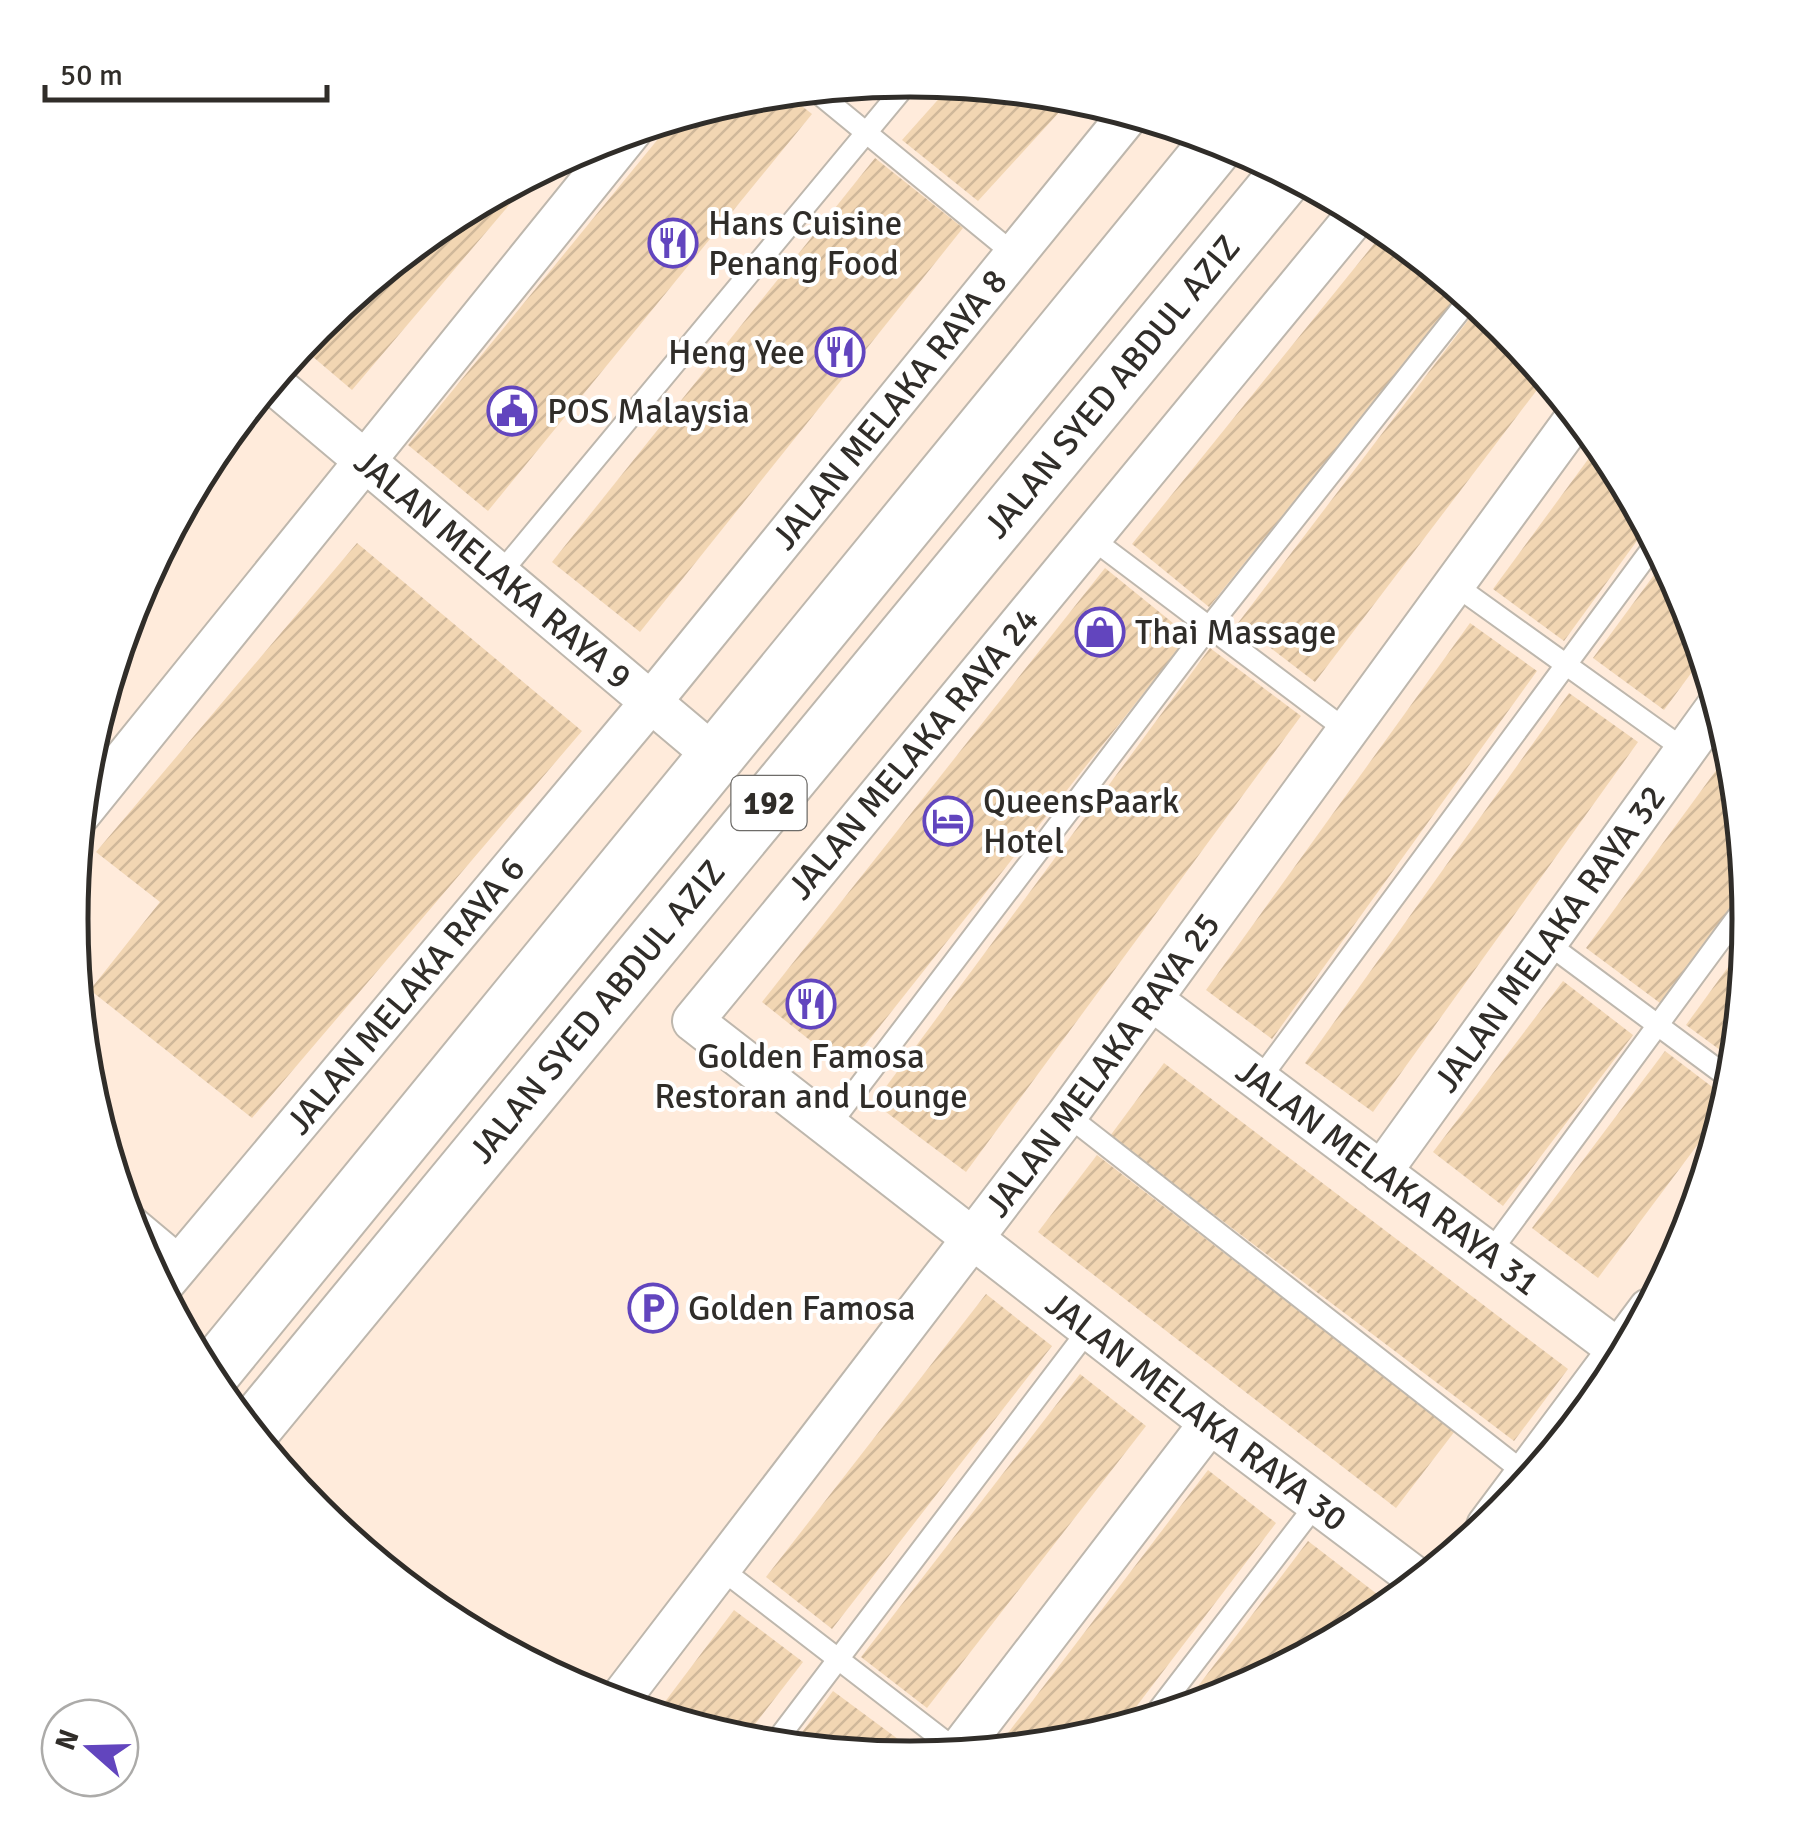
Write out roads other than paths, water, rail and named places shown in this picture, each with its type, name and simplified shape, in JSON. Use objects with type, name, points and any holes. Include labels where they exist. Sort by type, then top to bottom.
[{"type":"main road","name":"JALAN SYED ABDUL AZIZ","points":[[219,1365],[1208,154]]},
{"type":"main road","name":"JALAN SYED ABDUL AZIZ","points":[[259,1421],[1278,185]]},
{"type":"street","name":"JALAN MELAKA RAYA 8","points":[[650,703],[1120,125]]},
{"type":"street","points":[[98,792],[613,153]]},
{"type":"street","name":"JALAN MELAKA RAYA 24","points":[[973,1239],[693,1021],[1348,225]]},
{"type":"street","name":"JALAN MELAKA RAYA 9","points":[[280,390],[715,756]]},
{"type":"street","name":"JALAN MELAKA RAYA 25","points":[[628,1691],[1067,1116],[1569,429]]},
{"type":"street","name":"JALAN MELAKA RAYA 6","points":[[169,1277],[650,703]]},
{"type":"street","name":"JALAN MELAKA RAYA 32","points":[[1381,1172],[1706,720]]},
{"type":"street","name":"JALAN MELAKA RAYA 31","points":[[1152,1000],[1612,1345]]},
{"type":"street","name":"JALAN MELAKA RAYA 30","points":[[973,1239],[1408,1572]]},
{"type":"street","points":[[969,1738],[1210,1423]]},
{"type":"lane","points":[[498,574],[895,98]]},
{"type":"lane","points":[[829,102],[1014,254]]},
{"type":"lane","points":[[828,1126],[1209,627],[1461,310]]},
{"type":"lane","points":[[1091,538],[1346,730]]},
{"type":"lane","points":[[1259,1080],[1647,554]]},
{"type":"lane","points":[[1455,585],[1684,750]]},
{"type":"lane","points":[[1489,1254],[1732,926]]},
{"type":"lane","points":[[1547,943],[1717,1069]]},
{"type":"lane","points":[[1067,1116],[1520,1469]]},
{"type":"lane","points":[[784,1731],[1089,1329]]},
{"type":"lane","points":[[1166,1699],[1317,1503]]},
{"type":"lane","points":[[720,1568],[941,1740]]},
{"type":"place","name":"Hans Cuisine Penang Food","points":[[673,243]]},
{"type":"place","name":"Heng Yee","points":[[840,352]]},
{"type":"place","name":"POS Malaysia","points":[[512,411]]},
{"type":"place","name":"Thai Massage","points":[[1100,632]]},
{"type":"place","name":"QueensPaark Hotel","points":[[948,821]]},
{"type":"place","name":"Golden Famosa Restoran and Lounge","points":[[811,1004]]},
{"type":"place","name":"Golden Famosa","points":[[653,1308]]}]
